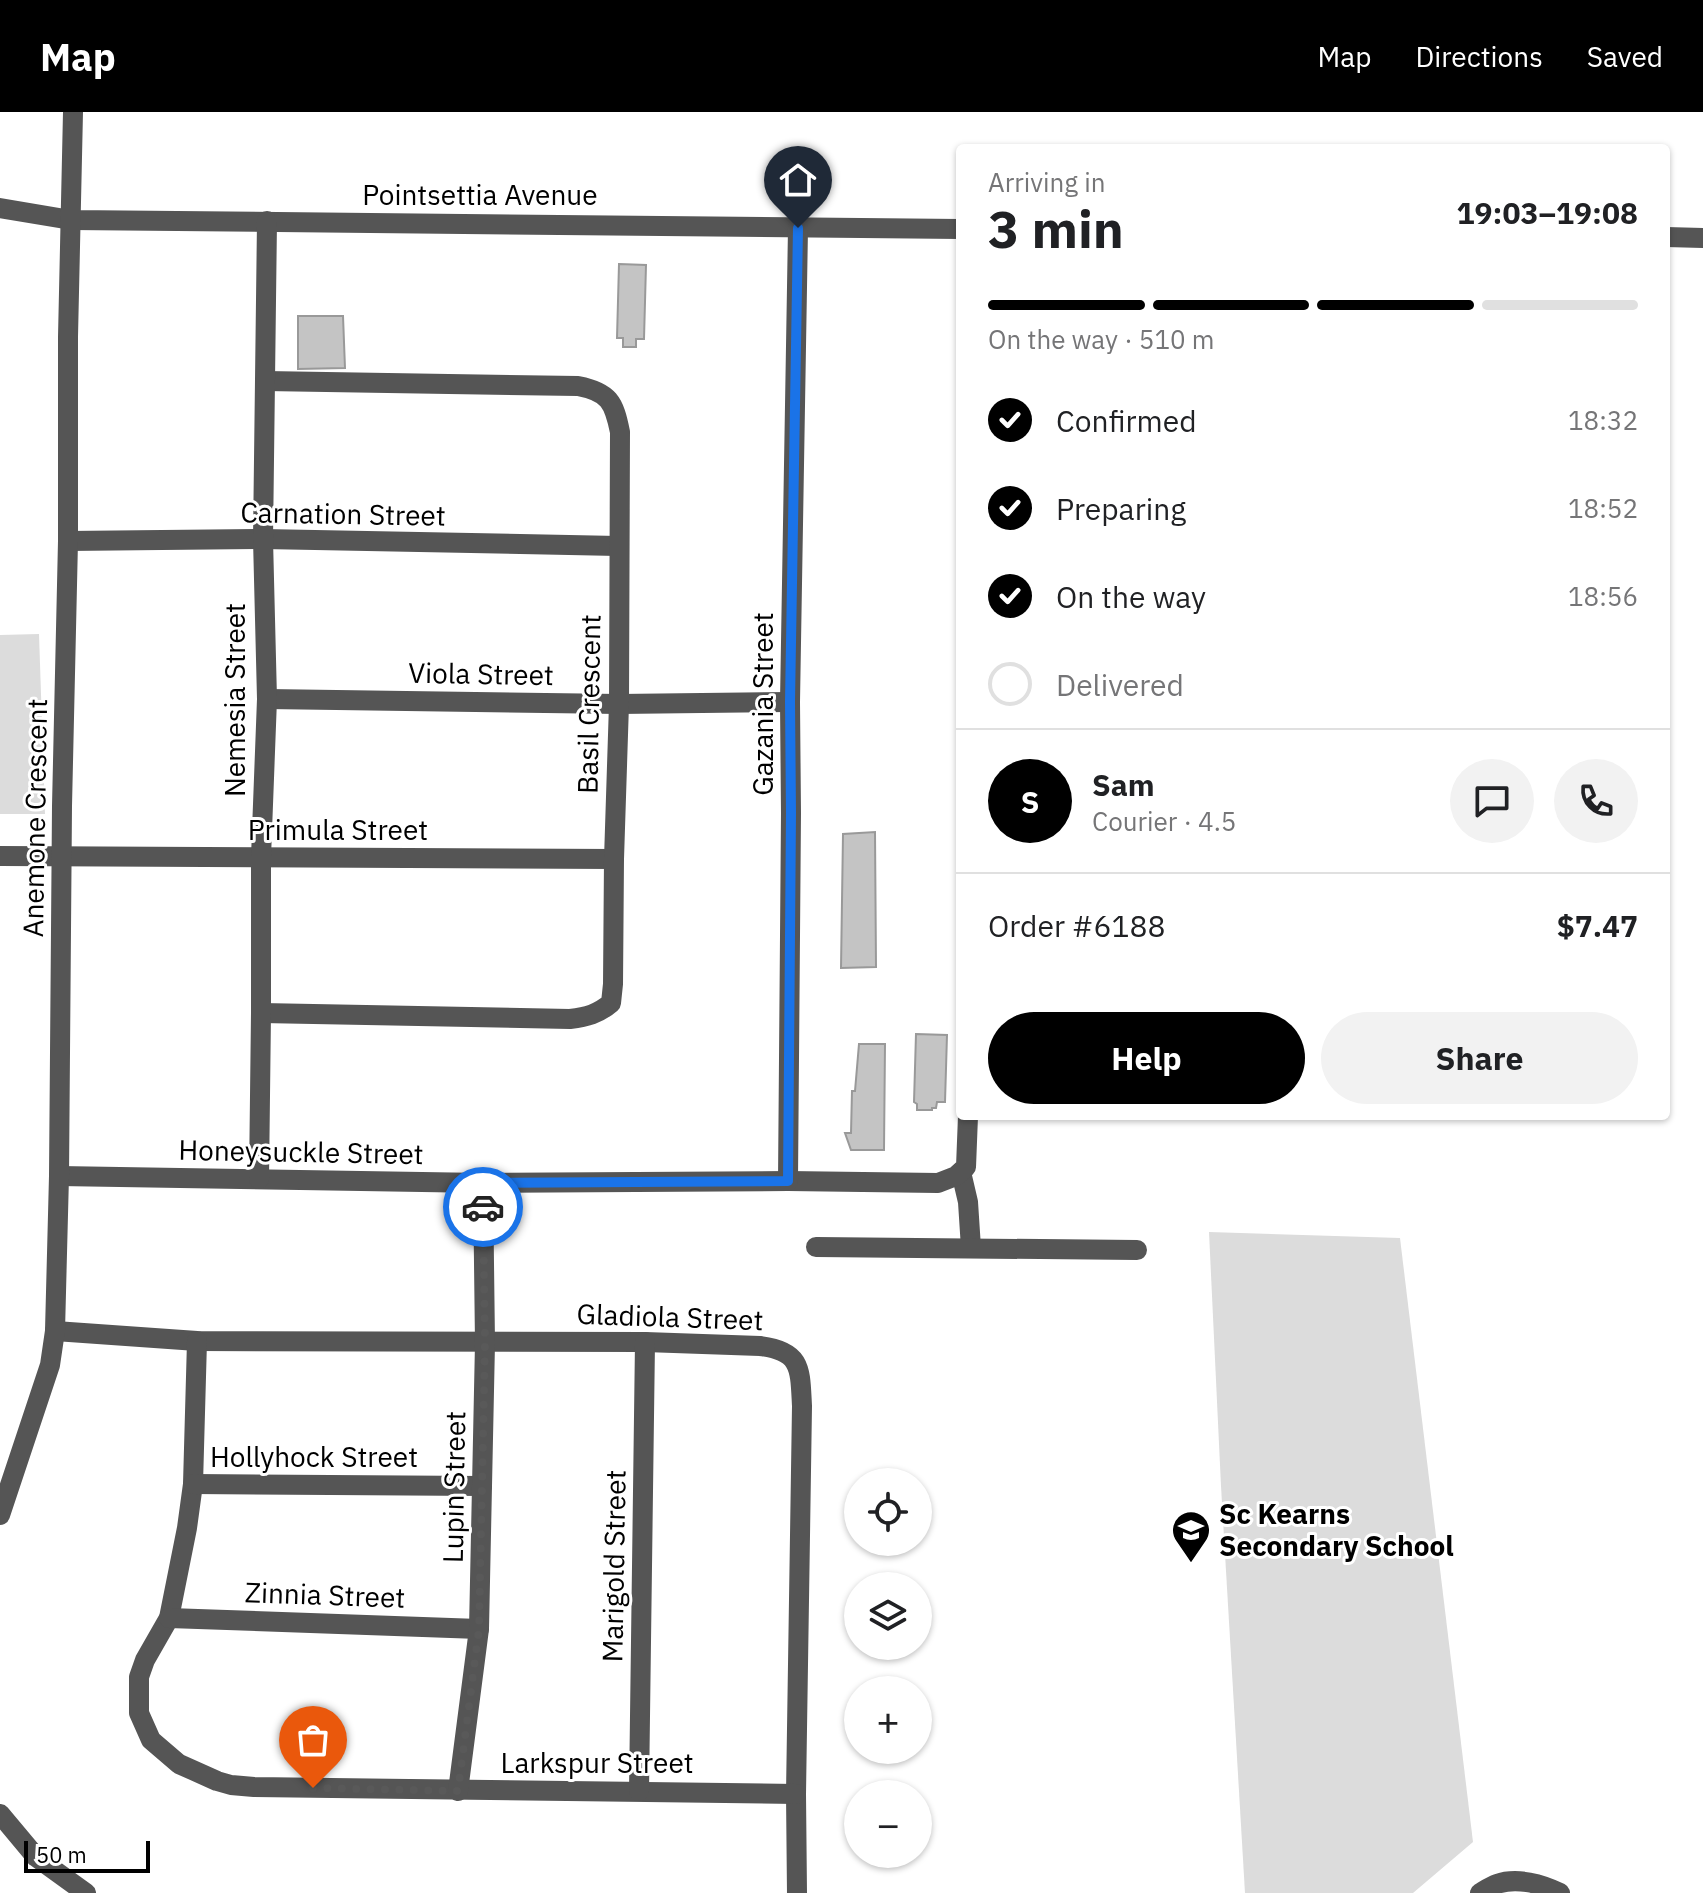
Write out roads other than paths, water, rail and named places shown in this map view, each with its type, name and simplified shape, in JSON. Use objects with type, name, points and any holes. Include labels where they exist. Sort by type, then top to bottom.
[{"type":"street","name":"Anemone Crescent","points":[[0,1515],[50,1365],[55,1331],[73,112]]},
{"type":"street","name":"Pointsettia Avenue","points":[[0,208],[71,220],[956,229]]},
{"type":"street","name":"Nemesia Street","points":[[259,1179],[261,857],[267,699],[263,539],[267,221]]},
{"type":"street","name":"Gazania Street","points":[[788,1181],[790,702],[798,228]]},
{"type":"street","points":[[1670,237],[1703,238]]},
{"type":"street","name":"Basil Crescent","points":[[261,1013],[570,1019],[600,1013],[611,1003],[613,984],[619,704],[620,432],[616,413],[608,399],[600,392],[578,386],[265,381]]},
{"type":"street","name":"Carnation Street","points":[[68,541],[263,539],[618,546]]},
{"type":"street","name":"Viola Street","points":[[267,699],[619,704],[790,702]]},
{"type":"street","name":"Primula Street","points":[[0,856],[614,859]]},
{"type":"street","points":[[968,1120],[968,1161],[961,1172],[968,1202],[971,1248]]},
{"type":"street","name":"Honeysuckle Street","points":[[59,1176],[483,1183],[938,1183],[961,1172]]},
{"type":"street","name":"Lupin Street","points":[[458,1791],[479,1629],[485,1343],[483,1183]]},
{"type":"street","points":[[816,1247],[1137,1250]]},
{"type":"street","name":"Gladiola Street","points":[[55,1331],[197,1341],[645,1342],[775,1348],[787,1352],[801,1380],[802,1406],[797,1893]]},
{"type":"street","name":"Larkspur Street","points":[[197,1341],[193,1484],[179,1571],[169,1618],[139,1677],[138,1698],[139,1713],[151,1740],[179,1764],[231,1785],[796,1794]]},
{"type":"street","name":"Marigold Street","points":[[639,1791],[645,1342]]},
{"type":"street","name":"Hollyhock Street","points":[[193,1484],[482,1486]]},
{"type":"street","name":"Zinnia Street","points":[[169,1618],[479,1629]]},
{"type":"street","points":[[0,1814],[36,1857],[86,1893]]},
{"type":"street","points":[[1480,1893],[1499,1883],[1520,1882],[1544,1885],[1560,1893]]},
{"type":"place","name":"Sc Kearns Secondary School","points":[[1191,1564]]}]
